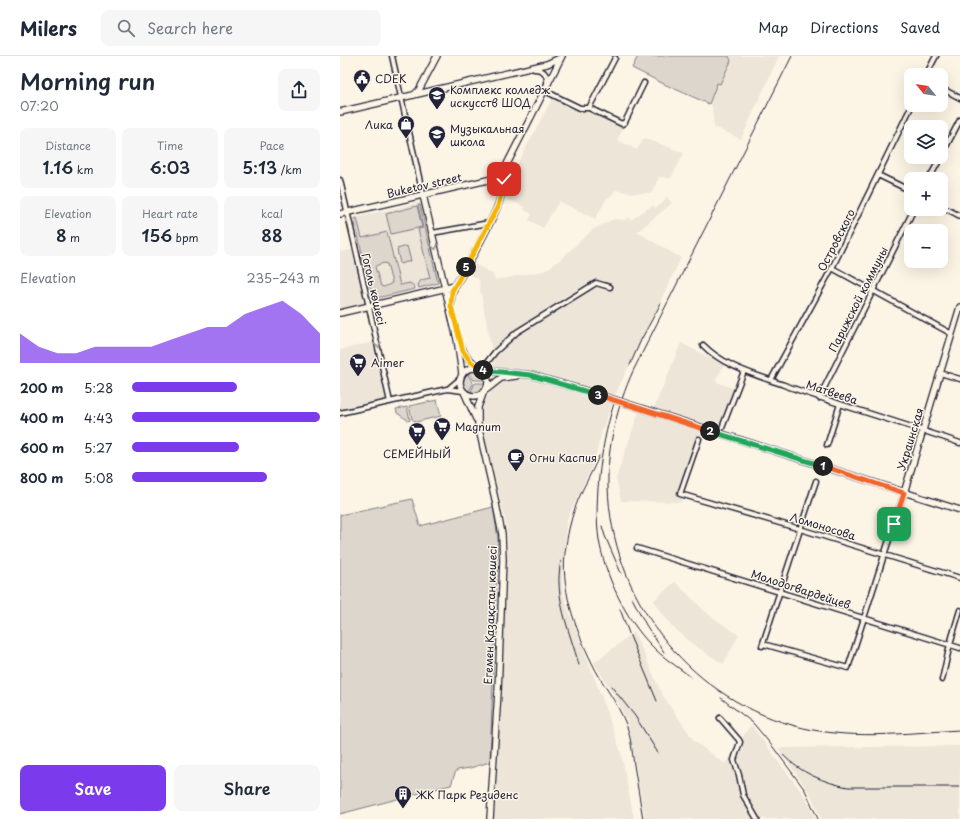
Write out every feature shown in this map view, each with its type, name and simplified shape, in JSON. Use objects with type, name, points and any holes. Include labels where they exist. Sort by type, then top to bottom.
[{"type":"main road","points":[[414,94],[437,56]]},
{"type":"main road","points":[[340,112],[528,69],[551,63],[562,56]]},
{"type":"main road","points":[[452,311],[451,299],[454,286],[489,223],[500,198],[507,165],[562,56]]},
{"type":"main road","points":[[423,81],[422,85],[424,89],[432,91]]},
{"type":"main road","name":"Buketov street","points":[[340,214],[492,179],[501,174],[507,165]]},
{"type":"main road","points":[[492,179],[499,185],[500,198]]},
{"type":"main road","points":[[423,195],[459,352],[462,376],[461,385],[478,425]]},
{"type":"main road","points":[[443,280],[447,285],[454,286]]},
{"type":"main road","points":[[340,313],[454,286]]},
{"type":"main road","points":[[445,289],[447,291],[463,351],[471,362],[486,374],[488,379],[488,385],[485,390]]},
{"type":"main road","name":"Украинская","points":[[904,493],[960,310]]},
{"type":"main road","points":[[462,376],[470,368],[530,375],[590,392],[960,510]]},
{"type":"main road","points":[[464,391],[474,396],[480,394],[501,378],[530,375]]},
{"type":"main road","name":"Егемен Қазақстан көшесі","points":[[485,390],[478,407],[478,425],[495,499],[502,534],[503,548],[498,680],[490,819]]},
{"type":"street","points":[[392,56],[407,124]]},
{"type":"street","points":[[930,68],[936,56]]},
{"type":"street","points":[[589,108],[615,58]]},
{"type":"street","points":[[528,69],[539,69],[545,74],[548,81],[545,90],[580,108],[589,108],[619,123],[624,123],[644,83]]},
{"type":"street","points":[[948,92],[960,98]]},
{"type":"street","name":"Островского","points":[[771,380],[832,268],[909,112]]},
{"type":"street","points":[[948,143],[960,120]]},
{"type":"street","points":[[409,132],[423,195]]},
{"type":"street","points":[[878,175],[904,188]]},
{"type":"street","name":"Гоголь көшесі","points":[[340,180],[370,307],[390,402]]},
{"type":"street","points":[[948,210],[960,216]]},
{"type":"street","name":"Парижской коммуны","points":[[819,398],[910,216]]},
{"type":"street","points":[[432,233],[489,223]]},
{"type":"street","points":[[832,268],[952,334]]},
{"type":"street","points":[[481,370],[495,352],[517,332],[596,283],[610,287]]},
{"type":"street","name":"Матвеева","points":[[703,345],[717,356],[744,371],[819,398],[960,443]]},
{"type":"street","points":[[722,428],[744,371]]},
{"type":"street","points":[[940,373],[960,379]]},
{"type":"street","points":[[447,389],[462,376]]},
{"type":"street","points":[[340,413],[447,389],[464,391]]},
{"type":"street","points":[[827,445],[840,404]]},
{"type":"street","name":"Ломоносова","points":[[699,439],[680,494],[960,578]]},
{"type":"street","points":[[780,592],[816,481]]},
{"type":"street","name":"Украинская","points":[[780,592],[762,645],[848,668],[904,493]]},
{"type":"street","name":"Молодогвардейцев","points":[[637,548],[960,648]]},
{"type":"street","points":[[942,680],[950,644],[960,610]]},
{"type":"street","points":[[720,718],[740,742],[734,760],[743,795],[757,819]]},
{"type":"shaded area","points":[[638,56],[729,56],[731,61],[720,84],[717,83],[709,104],[632,68]]},
{"type":"shaded area","points":[[729,56],[779,56],[741,139],[714,127],[712,105],[709,104],[717,83],[720,83],[731,61]]},
{"type":"shaded area","points":[[553,97],[582,111],[590,111],[623,128],[617,140],[637,150],[644,138],[684,153],[671,178],[659,177],[652,193],[634,193],[615,190],[612,195],[607,198],[595,219],[559,201],[543,228],[529,220],[532,214],[524,210],[525,207],[505,198],[509,180]]},
{"type":"shaded area","points":[[666,196],[672,203],[637,232],[681,258],[615,395],[536,372],[493,367],[493,358],[488,356],[492,351],[479,283],[480,280],[467,273],[472,263],[492,273],[495,280],[544,271],[560,260],[592,230],[614,219],[625,220],[628,217],[631,220],[653,205],[655,208],[663,203]]},
{"type":"shaded area","points":[[421,202],[440,284],[371,300],[353,218]]},
{"type":"shaded area","points":[[418,205],[420,205],[438,283],[419,288],[418,285],[421,280],[430,278],[418,229],[423,228]]},
{"type":"shaded area","points":[[417,206],[422,227],[391,234],[386,214]]},
{"type":"shaded area","points":[[357,218],[362,238],[387,232],[400,285],[410,283],[415,289],[373,299],[354,219]],"holes":[[[384,263],[387,264],[392,283],[384,287],[381,286],[375,267]]]},
{"type":"shaded area","points":[[407,246],[411,261],[400,264],[397,249]]},
{"type":"shaded area","points":[[352,250],[365,305],[340,310],[340,252]]},
{"type":"shaded area","points":[[373,342],[386,399],[340,410],[340,350]]},
{"type":"shaded area","points":[[681,343],[724,365],[715,381],[734,389],[719,429],[654,408]]},
{"type":"shaded area","points":[[474,371],[482,374],[485,380],[474,380],[468,372]]},
{"type":"shaded area","points":[[467,373],[473,383],[469,392],[463,383]]},
{"type":"shaded area","points":[[515,378],[534,380],[612,404],[602,430],[594,462],[567,519],[562,577],[563,593],[569,612],[602,698],[621,753],[634,819],[494,819],[508,541],[506,524],[495,477],[480,426],[480,410],[482,403],[499,382]]},
{"type":"shaded area","points":[[485,383],[480,391],[471,393],[474,384]]},
{"type":"shaded area","points":[[437,400],[441,416],[416,422],[412,419],[409,406]]},
{"type":"shaded area","points":[[407,407],[409,421],[397,413],[396,409]]},
{"type":"shaded area","points":[[639,412],[703,433],[681,502],[621,501],[616,478]]},
{"type":"shaded area","points":[[412,499],[420,526],[493,507],[498,538],[490,762],[457,770],[451,785],[340,814],[340,515]]},
{"type":"shaded area","points":[[675,582],[709,615],[739,635],[723,664],[691,643],[672,626],[653,601]]},
{"type":"shaded area","points":[[634,632],[663,696],[695,742],[725,764],[751,725],[806,798],[815,819],[645,819],[628,722],[613,693],[594,663]]},
{"type":"shaded area","points":[[960,746],[960,819],[821,819],[811,795],[778,748]]},
{"type":"railway","points":[[792,56],[627,385],[614,427],[609,456],[608,486],[612,527],[623,566],[640,602],[661,636],[688,665],[719,690],[754,711],[792,725],[834,733],[876,735],[960,730]]},
{"type":"railway","points":[[630,365],[641,340],[661,303]]},
{"type":"railway","points":[[616,398],[603,449],[598,488],[597,524],[602,554],[611,582],[633,623],[656,650],[691,677]]},
{"type":"railway","points":[[599,456],[580,494],[572,517],[564,561],[565,576],[570,606],[580,636],[596,671],[618,708],[628,729],[643,819]]},
{"type":"railway","points":[[602,526],[621,573]]},
{"type":"railway","points":[[561,561],[559,574],[561,601],[567,627],[579,665]]},
{"type":"railway","points":[[632,598],[646,625],[664,652]]},
{"type":"railway","points":[[620,609],[657,701]]},
{"type":"railway","points":[[611,686],[635,716],[658,753]]},
{"type":"railway","points":[[721,698],[753,723],[773,747],[805,790],[818,819]]},
{"type":"railway","points":[[783,755],[797,767],[813,776],[830,783],[848,787],[960,787]]},
{"type":"place","name":"CDEK","points":[[362,93]]},
{"type":"place","name":"Комплекс колледж искусств ШОД","points":[[437,110]]},
{"type":"place","name":"Лика","points":[[406,139]]},
{"type":"place","name":"Музыкальная школа","points":[[437,149]]},
{"type":"place","name":"Aimer","points":[[358,377]]},
{"type":"place","name":"Magnum","points":[[442,441]]},
{"type":"place","name":"СЕМЕЙНЫЙ","points":[[417,446]]},
{"type":"place","name":"Огни Каспия","points":[[516,472]]},
{"type":"place","name":"ЖК Парк Резиденс","points":[[403,809]]},
{"type":"route","points":[[504,179],[498,206],[451,295],[451,306],[461,346],[466,356],[473,364],[481,370],[530,375],[572,386],[904,493],[894,524]]}]
